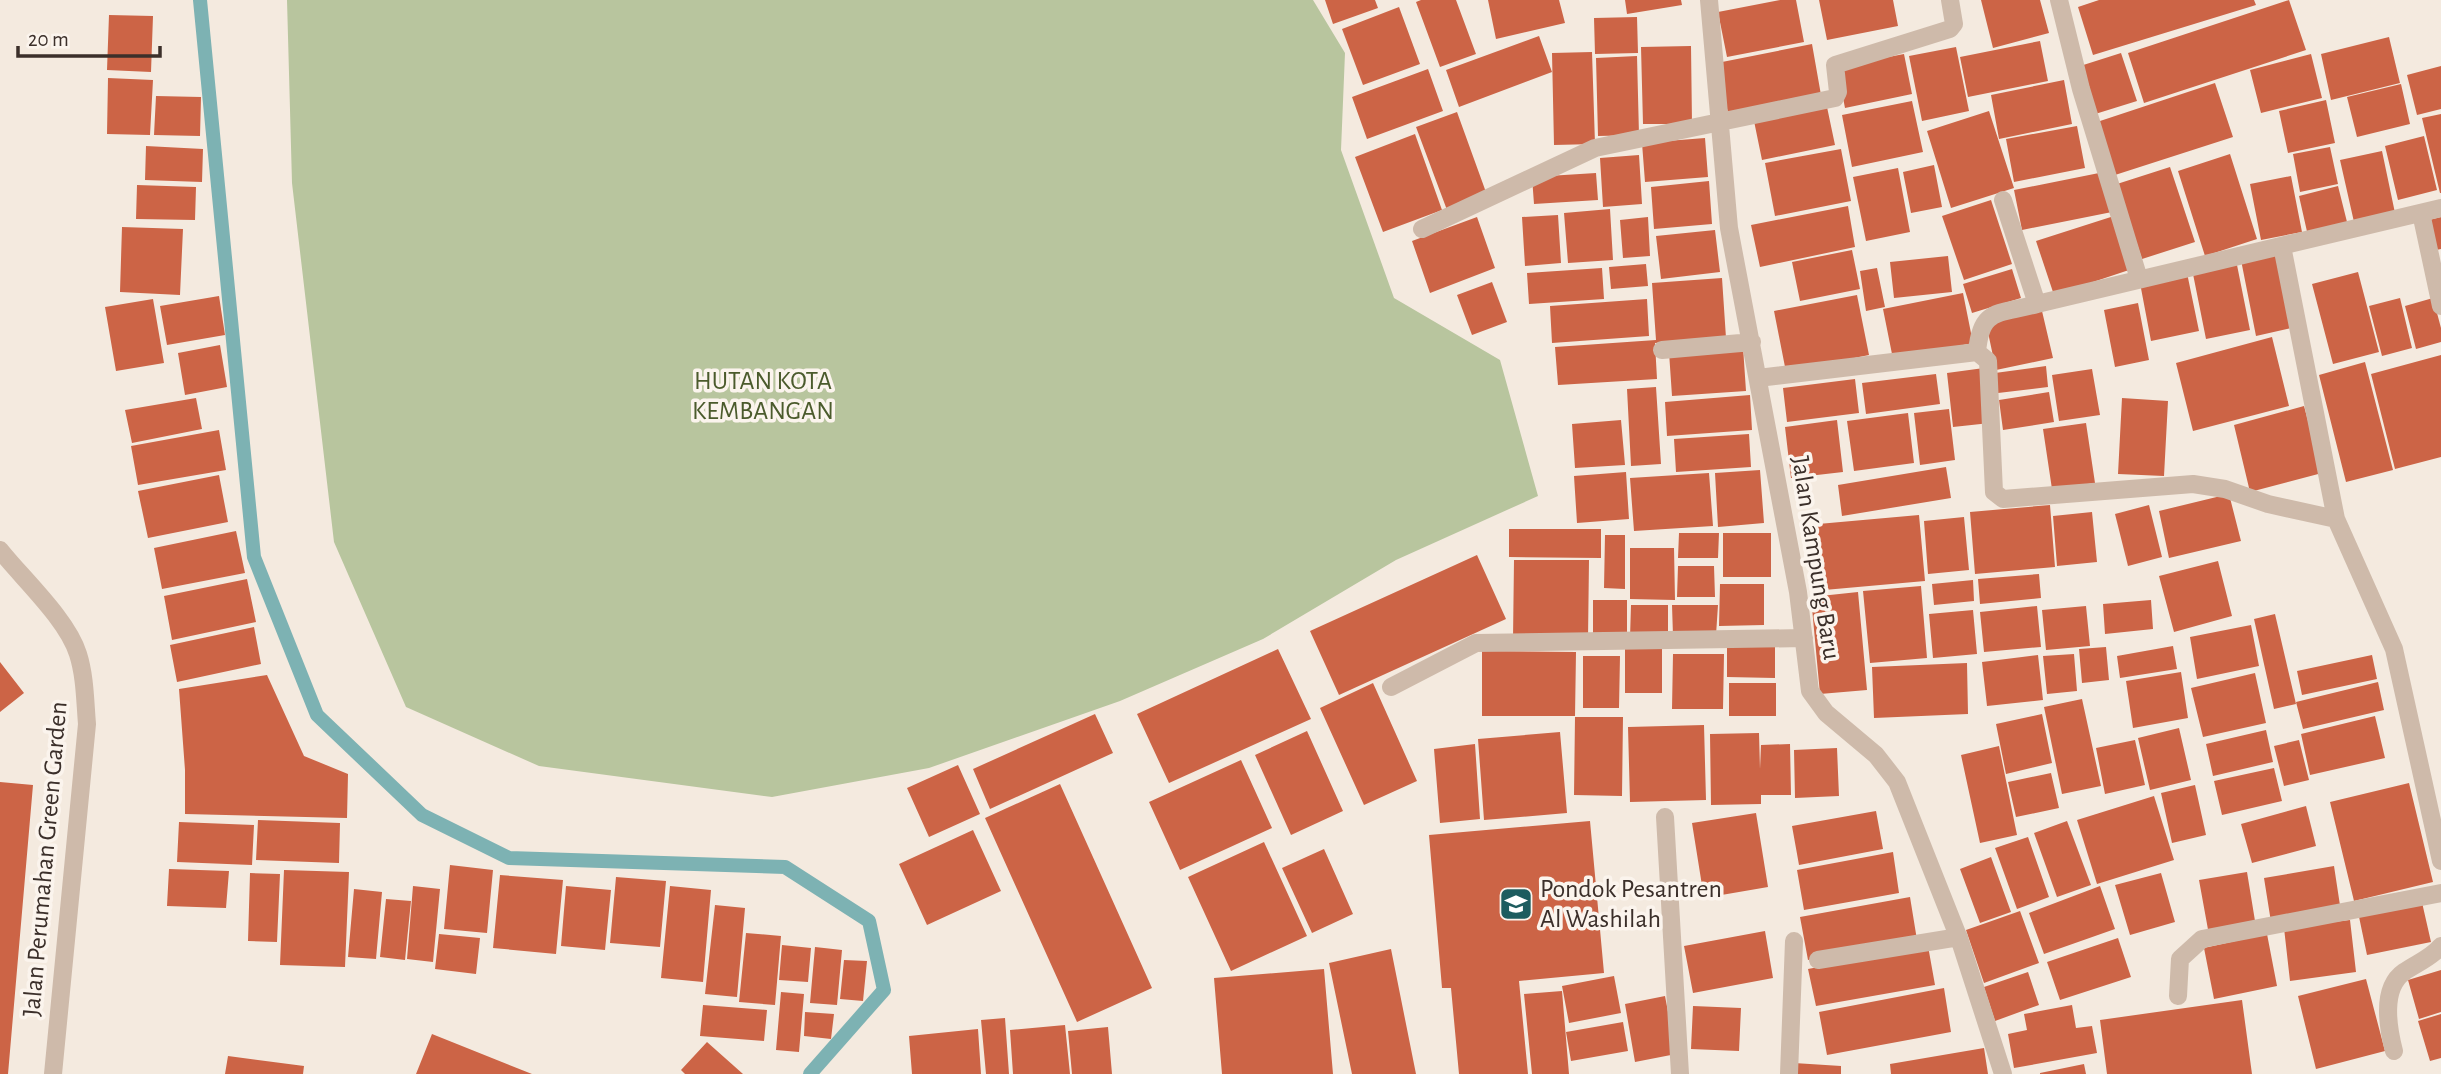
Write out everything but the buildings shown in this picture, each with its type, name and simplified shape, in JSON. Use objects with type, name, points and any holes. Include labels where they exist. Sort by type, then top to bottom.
[{"type":"street","name":"Jalan Kampung Baru","points":[[1709,0],[1729,228],[1759,378],[1804,638],[1810,691],[1826,713],[1876,755],[1897,782],[1959,937],[2003,1074]]},
{"type":"street","points":[[1422,229],[1595,148],[1835,98],[1838,92],[1835,65],[1950,29],[1954,24],[1950,0]]},
{"type":"street","points":[[2059,0],[2081,89],[2139,279]]},
{"type":"street","points":[[2003,200],[2037,304]]},
{"type":"street","points":[[1977,352],[1980,327],[1985,320],[2037,304],[2441,208]]},
{"type":"street","points":[[2421,213],[2441,306]]},
{"type":"street","points":[[2282,246],[2336,519],[2394,649],[2441,861]]},
{"type":"street","points":[[1662,350],[1752,342]]},
{"type":"street","points":[[1759,378],[1977,352],[1988,361],[1994,492],[2003,499],[2193,484],[2225,489],[2268,503],[2336,519]]},
{"type":"street","name":"Jalan Perumahan Green Garden","points":[[0,550],[66,631],[77,651],[84,676],[87,724],[52,1074]]},
{"type":"street","points":[[1391,687],[1476,643],[1804,638]]},
{"type":"street","points":[[1665,817],[1680,1074]]},
{"type":"street","points":[[2178,996],[2180,960],[2202,939],[2441,894]]},
{"type":"street","points":[[1818,960],[1959,937]]},
{"type":"street","points":[[1789,1074],[1794,941]]},
{"type":"street","points":[[2394,1051],[2387,1014],[2395,984],[2401,974],[2434,954],[2441,946]]},
{"type":"green space","name":"HUTAN KOTA KEMBANGAN","points":[[287,0],[1313,0],[1345,53],[1341,150],[1394,298],[1500,360],[1538,496],[1396,560],[1263,639],[1120,701],[929,768],[772,797],[539,766],[406,707],[334,542],[292,183]]},
{"type":"waterway","points":[[200,0],[254,557],[317,715],[422,815],[509,858],[785,867],[869,921],[884,990],[810,1074]]},
{"type":"place","name":"Pondok Pesantren Al Washilah","points":[[1516,904]]}]
